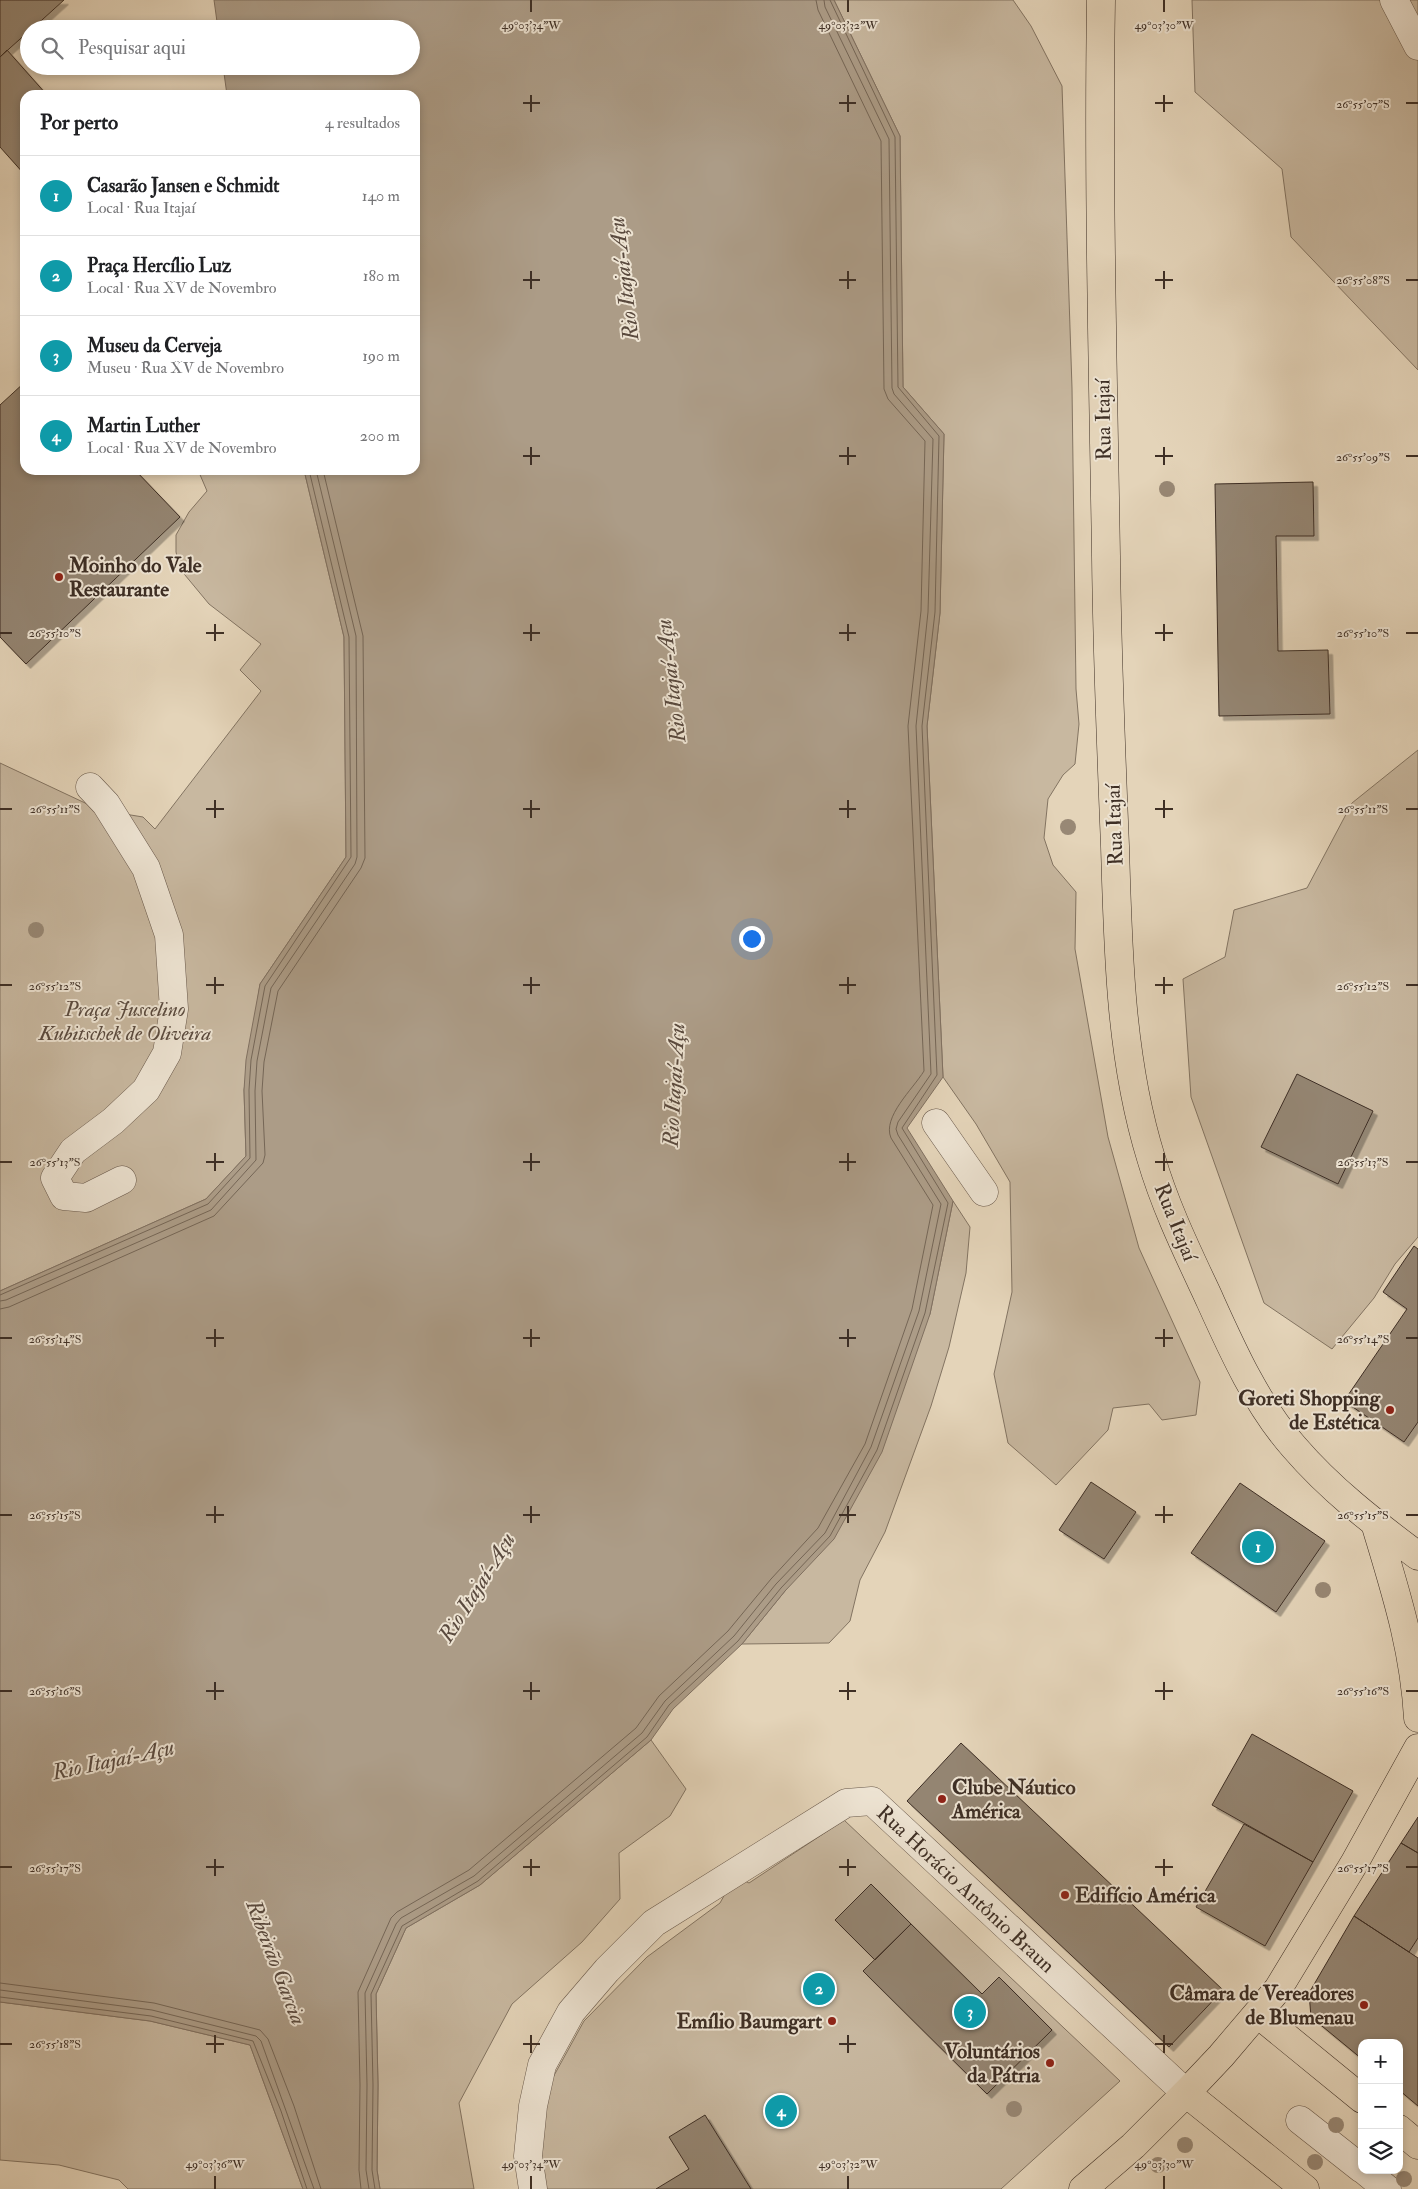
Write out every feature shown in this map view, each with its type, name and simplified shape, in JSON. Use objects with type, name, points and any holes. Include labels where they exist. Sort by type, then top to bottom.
[{"type":"main road","name":"Rua Itajaí","points":[[1101,0],[1098,145],[1106,617],[1122,997],[1134,1090],[1150,1158],[1174,1221],[1219,1320],[1260,1399],[1292,1444],[1326,1481],[1375,1523],[1418,1556]]},
{"type":"main road","points":[[1375,1523],[1403,1615],[1408,1638],[1418,1718]]},
{"type":"main road","points":[[1083,2189],[1133,2146],[1186,2094],[1278,1989],[1355,1862],[1418,1748]]},
{"type":"main road","points":[[1258,2014],[1358,2096]]},
{"type":"main road","points":[[1186,2094],[1304,2189]]},
{"type":"main road","points":[[1403,2133],[1418,2145]]},
{"type":"street","points":[[1394,0],[1418,46]]},
{"type":"street","points":[[90,787],[106,804],[146,868],[169,935],[174,1009],[167,1053],[146,1090],[113,1121],[73,1150],[55,1178],[64,1196],[86,1198],[122,1180]]},
{"type":"street","points":[[936,1123],[984,1192]]},
{"type":"street","name":"Rua Horácio Antônio Braun","points":[[533,2189],[528,2156],[533,2106],[542,2065],[571,2012],[607,1970],[654,1923],[846,1803],[858,1801],[872,1801],[1186,2094]]},
{"type":"street","points":[[1300,2120],[1358,2166]]},
{"type":"street","points":[[1368,2174],[1387,2189]]},
{"type":"green space","points":[[834,0],[1013,0],[1031,26],[1062,86],[1072,388],[1076,689],[1079,724],[1075,764],[1063,775],[1048,799],[1044,838],[1053,865],[1076,892],[1075,949],[1108,1137],[1139,1248],[1200,1382],[1196,1415],[1162,1420],[1149,1404],[1113,1408],[1108,1430],[1056,1485],[1008,1443],[994,1374],[1012,1292],[1010,1182],[976,1124],[943,1077],[927,726],[940,613],[944,434],[903,387],[900,136]]},
{"type":"green space","points":[[1192,0],[1418,0],[1418,370],[1291,237],[1282,169],[1195,92]]},
{"type":"green space","name":"Praça Juscelino Kubitschek de Oliveira","points":[[200,475],[305,475],[344,637],[346,857],[260,984],[244,1090],[246,1156],[206,1199],[0,1291],[0,763],[100,810],[143,817],[155,829],[261,691],[240,670],[261,644],[209,604],[180,569],[176,552],[176,535],[189,512],[207,491]]},
{"type":"green space","points":[[1418,750],[1418,1237],[1395,1264],[1374,1298],[1332,1349],[1264,1303],[1191,1097],[1183,979],[1225,957],[1234,910],[1307,888],[1352,803]]},
{"type":"green space","points":[[953,1201],[970,1227],[966,1273],[949,1347],[931,1406],[885,1532],[860,1580],[850,1621],[829,1643],[742,1644],[785,1591],[930,1314]]},
{"type":"green space","points":[[651,1740],[686,1789],[670,1816],[619,1853],[620,1899],[582,1942],[512,2004],[459,2103],[474,2189],[380,2189],[377,2170],[376,1994],[406,1928],[480,1885]]},
{"type":"green space","points":[[844,1820],[1120,2081],[1001,2189],[540,2189],[535,2110],[584,2021],[647,1957],[720,1903],[735,1876],[749,1883]]},
{"type":"green space","points":[[0,2002],[150,2021],[250,2045],[303,2189],[128,2189],[119,2180],[59,2165],[0,2160]]},
{"type":"water","points":[[214,0],[834,0],[900,136],[903,387],[944,434],[940,613],[927,726],[943,1077],[907,1128],[953,1201],[930,1314],[882,1452],[834,1539],[785,1591],[742,1644],[673,1709],[651,1740],[480,1885],[406,1928],[376,1994],[377,2170],[380,2189],[303,2189],[250,2045],[150,2021],[0,2002],[0,1291],[206,1199],[246,1156],[244,1090],[246,1060],[260,984],[346,857],[344,637],[305,475],[420,475],[420,90],[226,90],[224,75],[420,75],[420,20],[217,20]]},
{"type":"building","points":[[0,0],[64,0],[42,20],[20,20],[20,39],[0,57]]},
{"type":"building","points":[[7,50],[20,65],[20,75],[29,75],[43,90],[20,90],[20,169],[0,147],[0,57]]},
{"type":"building","name":"Moinho do Vale Restaurante","points":[[20,387],[20,475],[140,475],[180,517],[26,664],[0,637],[0,405]]},
{"type":"building","points":[[1313,482],[1314,536],[1276,536],[1278,651],[1328,650],[1330,714],[1219,716],[1215,484]]},
{"type":"building","points":[[1297,1074],[1373,1111],[1338,1184],[1261,1147]]},
{"type":"building","points":[[1414,1246],[1418,1249],[1418,1422],[1404,1442],[1344,1401],[1407,1309],[1383,1292]]},
{"type":"building","points":[[1091,1482],[1136,1512],[1104,1559],[1059,1530]]},
{"type":"building","points":[[1240,1483],[1325,1541],[1276,1612],[1191,1553]]},
{"type":"building","points":[[1252,1734],[1353,1791],[1313,1862],[1212,1805]]},
{"type":"building","name":"Edifício América","points":[[961,1743],[1223,1990],[1169,2047],[907,1801]]},
{"type":"building","points":[[1418,1817],[1418,1853],[1401,1843]]},
{"type":"building","points":[[1244,1824],[1313,1862],[1265,1946],[1196,1907]]},
{"type":"building","points":[[1401,1843],[1418,1853],[1418,1938],[1409,1952],[1354,1916]]},
{"type":"building","points":[[871,1884],[911,1924],[875,1960],[835,1920]]},
{"type":"building","name":"Câmara de Vereadores de Blumenau","points":[[1354,1916],[1418,1958],[1418,2106],[1403,2093],[1403,2039],[1358,2039],[1358,2056],[1311,2017],[1309,1993]]},
{"type":"building","points":[[911,1924],[982,1994],[999,1977],[1052,2030],[987,2094],[863,1971]]},
{"type":"building","points":[[705,2115],[751,2189],[656,2189],[689,2169],[669,2137]]},
{"type":"place","name":"Moinho do Vale Restaurante","points":[[59,577]]},
{"type":"place","name":"Goreti Shopping de Estética","points":[[1390,1410]]},
{"type":"place","name":"Casarão Jansen e Schmidt","points":[[1258,1547]]},
{"type":"place","name":"Clube Náutico América","points":[[942,1799]]},
{"type":"place","name":"Edifício América","points":[[1065,1895]]},
{"type":"place","name":"Praça Hercílio Luz","points":[[819,1989]]},
{"type":"place","name":"Câmara de Vereadores de Blumenau","points":[[1364,2005]]},
{"type":"place","name":"Museu da Cerveja","points":[[970,2012]]},
{"type":"place","name":"Emílio Baumgart","points":[[832,2021]]},
{"type":"place","name":"Voluntários da Pátria","points":[[1050,2063]]},
{"type":"place","name":"Martin Luther","points":[[781,2111]]},
{"type":"water label","name":"Rio Itajaí-Açu","points":[[623,279]]},
{"type":"water label","name":"Rio Itajaí-Açu","points":[[670,681]]},
{"type":"water label","name":"Rio Itajaí-Açu","points":[[673,1085]]},
{"type":"water label","name":"Rio Itajaí-Açu","points":[[476,1587]]},
{"type":"water label","name":"Rio Itajaí-Açu","points":[[113,1759]]},
{"type":"water label","name":"Ribeirão Garcia","points":[[277,1962]]}]
